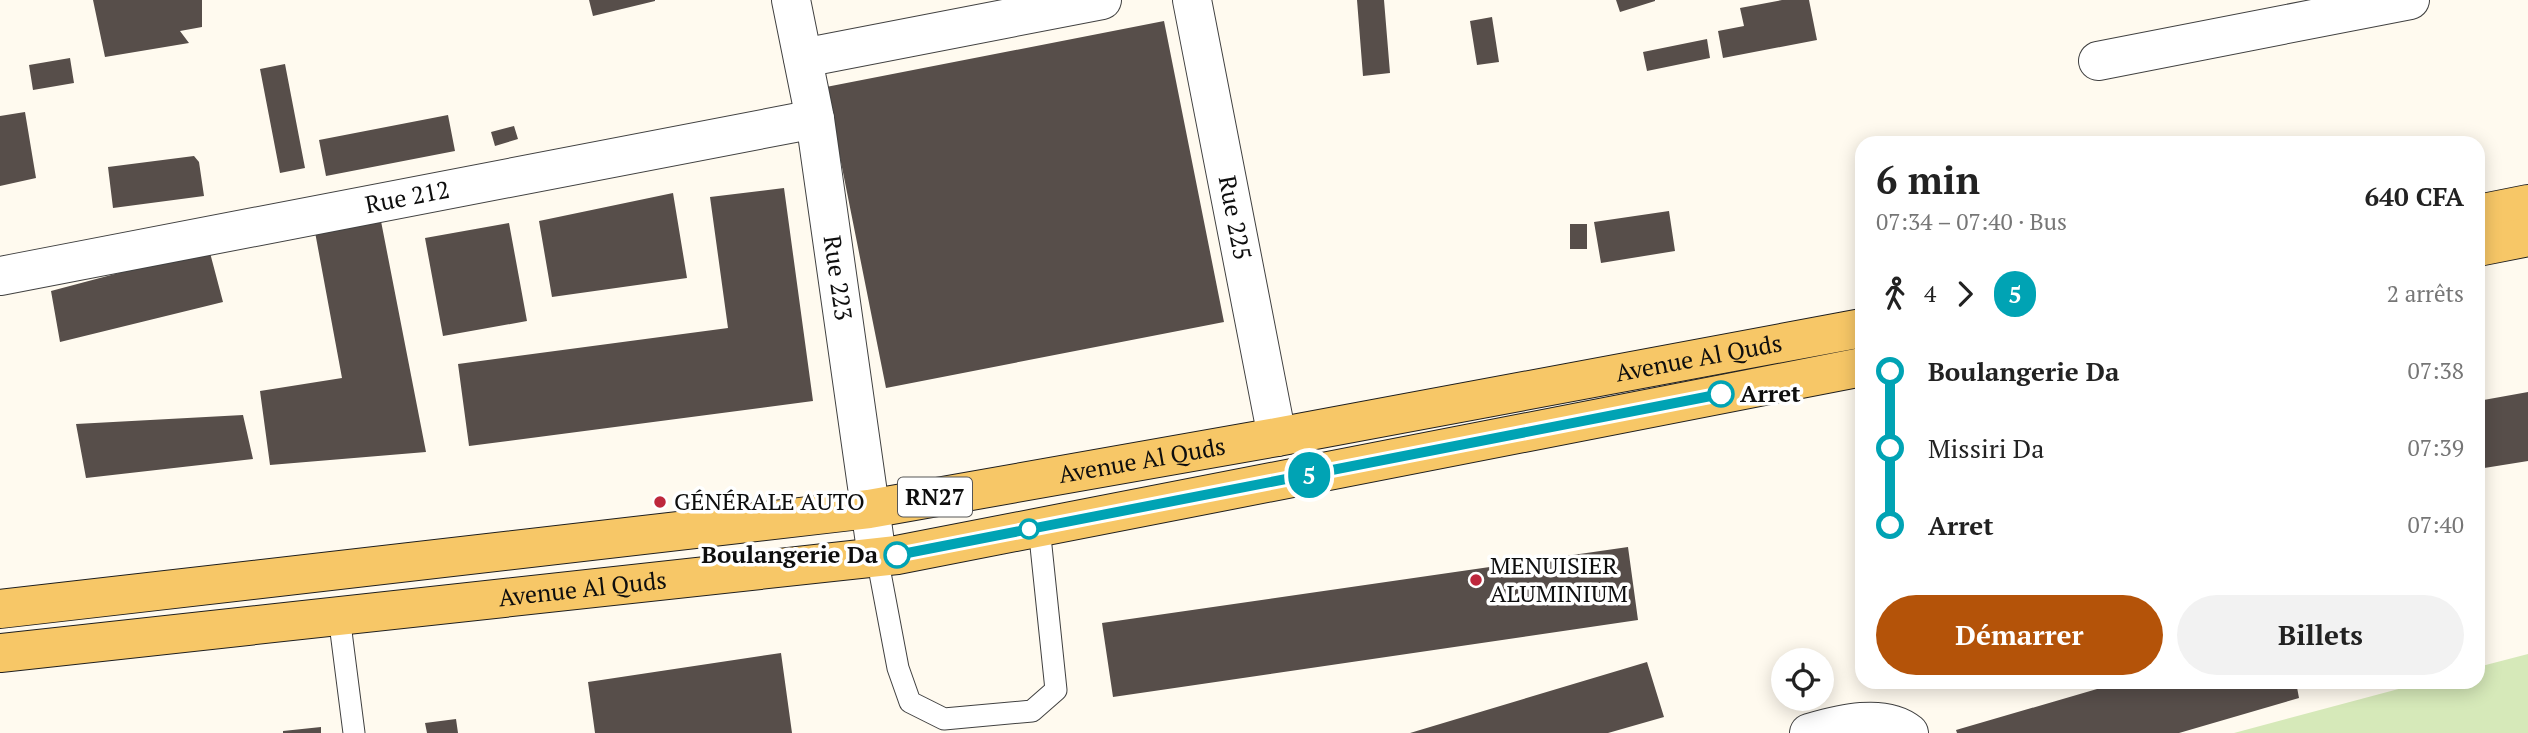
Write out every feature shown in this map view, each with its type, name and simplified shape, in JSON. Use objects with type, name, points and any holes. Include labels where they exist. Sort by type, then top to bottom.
[{"type":"main road","points":[[2485,213],[2528,204]]},
{"type":"main road","points":[[2485,246],[2528,237]]},
{"type":"main road","name":"Avenue Al Quds","points":[[0,610],[869,509],[1277,437],[1855,329]]},
{"type":"main road","name":"Avenue Al Quds","points":[[0,653],[897,555],[1855,368]]},
{"type":"street","name":"Rue 223","points":[[791,0],[815,119],[877,556]]},
{"type":"street","points":[[803,58],[1101,0]]},
{"type":"street","name":"Rue 225","points":[[1192,0],[1277,437]]},
{"type":"street","points":[[2098,61],[2410,0]]},
{"type":"street","name":"Rue 212","points":[[0,276],[815,119]]},
{"type":"street","points":[[1809,733],[1853,721],[1900,725],[1909,733]]},
{"type":"lane","points":[[877,556],[898,668],[910,702],[944,719],[1032,711],[1056,690],[1039,527]]},
{"type":"lane","points":[[339,616],[354,733]]},
{"type":"green space","points":[[2528,654],[2528,733],[2234,733],[2399,689],[2485,689],[2485,665]]},
{"type":"building","points":[[93,0],[202,0],[202,27],[180,31],[189,43],[105,57]]},
{"type":"building","points":[[589,0],[655,0],[655,1],[593,16]]},
{"type":"building","points":[[1357,0],[1384,0],[1390,73],[1363,76]]},
{"type":"building","points":[[1616,0],[1655,0],[1655,1],[1620,12]]},
{"type":"building","points":[[1782,0],[1809,0],[1817,40],[1723,58],[1718,31],[1744,26],[1740,8]]},
{"type":"building","points":[[1492,17],[1499,62],[1477,65],[1470,21]]},
{"type":"building","points":[[1164,21],[1224,322],[886,388],[826,87]]},
{"type":"building","points":[[1707,39],[1710,58],[1647,71],[1643,52]]},
{"type":"building","points":[[70,58],[74,83],[33,90],[29,65]]},
{"type":"building","points":[[285,64],[305,168],[280,173],[260,69]]},
{"type":"building","points":[[25,112],[36,178],[0,186],[0,116]]},
{"type":"building","points":[[448,115],[455,151],[326,176],[319,140]]},
{"type":"building","points":[[514,126],[518,139],[495,146],[491,132]]},
{"type":"building","points":[[194,156],[199,162],[204,196],[113,208],[108,167]]},
{"type":"building","points":[[784,188],[813,401],[469,446],[458,364],[728,328],[710,197]]},
{"type":"building","points":[[673,193],[687,278],[552,297],[539,221]]},
{"type":"building","points":[[1669,211],[1675,251],[1601,263],[1594,222]]},
{"type":"building","points":[[380,216],[426,452],[270,465],[260,391],[342,378],[315,232]]},
{"type":"building","points":[[509,223],[527,321],[443,336],[425,238]]},
{"type":"building","points":[[1570,224],[1587,224],[1587,249],[1570,249]]},
{"type":"building","points":[[209,249],[223,302],[60,342],[51,291]]},
{"type":"building","points":[[2528,392],[2528,461],[2485,468],[2485,400]]},
{"type":"building","points":[[243,415],[253,459],[86,478],[76,424]]},
{"type":"building","points":[[1628,547],[1638,620],[1113,697],[1102,623]]},
{"type":"building","points":[[781,653],[792,733],[595,733],[588,682]]},
{"type":"building","points":[[1647,662],[1664,717],[1608,733],[1410,733]]},
{"type":"building","points":[[2097,689],[2297,689],[2299,698],[2179,733],[1957,733],[1956,730]]},
{"type":"building","points":[[456,719],[458,733],[427,733],[425,723]]},
{"type":"building","points":[[321,727],[321,733],[283,733],[283,731]]},
{"type":"bus line","name":"5","points":[[897,555],[1721,394]]},
{"type":"place","name":"Arret","points":[[1721,394]]},
{"type":"place","name":"GÉNÉRALE AUTO","points":[[660,502]]},
{"type":"place","name":"Boulangerie Da","points":[[897,555]]},
{"type":"place","name":"MENUISIER ALUMINIUM","points":[[1476,580]]}]
